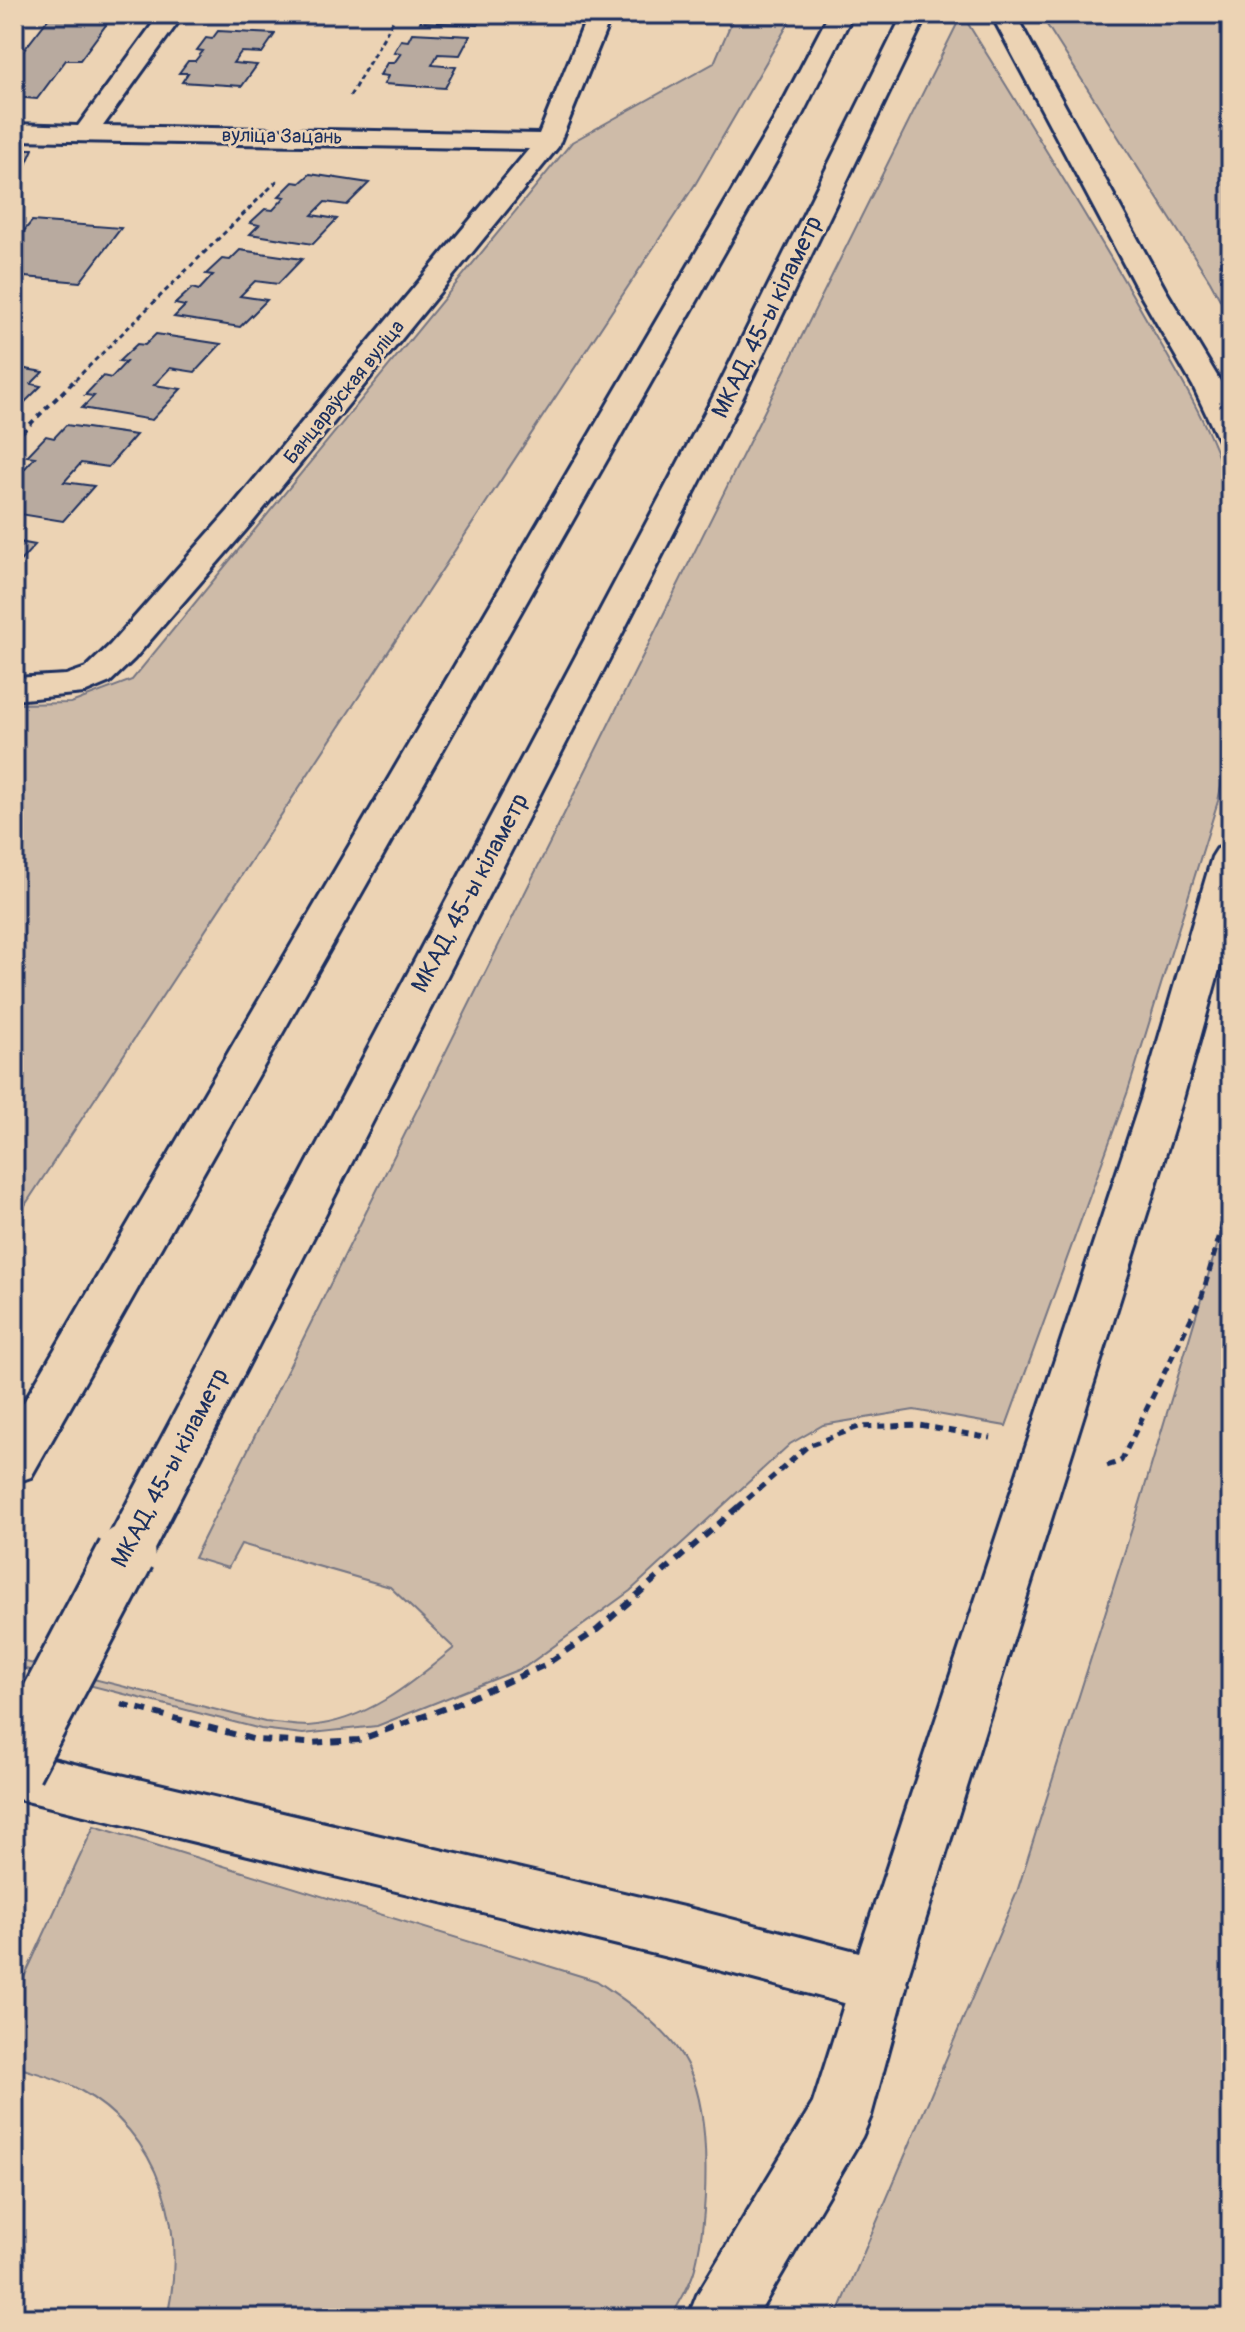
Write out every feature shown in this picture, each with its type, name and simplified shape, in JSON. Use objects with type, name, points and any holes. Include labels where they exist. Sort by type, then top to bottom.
[{"type":"main road","points":[[85,133],[172,14]]},
{"type":"main road","name":"Банцараўская вуліца","points":[[14,689],[71,685],[98,675],[122,652],[240,517],[549,142],[600,14]]},
{"type":"main road","points":[[14,1463],[786,121],[841,14]]},
{"type":"main road","name":"МКАД, 45-ы кіламетр","points":[[14,1767],[720,413],[915,14]]},
{"type":"main road","points":[[1003,14],[1151,289],[1208,386],[1231,435]]},
{"type":"main road","name":"вуліца Зацань","points":[[14,132],[549,142]]},
{"type":"main road","points":[[720,2318],[840,2116],[878,1984],[1162,1099],[1231,857]]},
{"type":"main road","points":[[14,1774],[696,1937],[878,1984]]},
{"type":"path","points":[[328,136],[332,124],[397,14]]},
{"type":"path","points":[[14,440],[288,171]]},
{"type":"path","points":[[120,1704],[256,1740],[308,1743],[359,1740],[454,1705],[545,1665],[597,1630],[808,1446],[859,1427],[919,1425],[979,1433],[1046,1458],[1099,1469],[1121,1461],[1202,1296],[1221,1231],[1231,1175]]},
{"type":"shaded area","points":[[735,14],[794,14],[696,183],[14,1222],[14,704],[71,703],[132,680],[572,142],[714,63]]},
{"type":"shaded area","points":[[962,14],[1080,206],[1184,385],[1207,429],[1231,498],[1231,740],[1218,801],[1128,1091],[1006,1426],[914,1410],[823,1425],[790,1444],[630,1591],[525,1667],[377,1726],[303,1734],[261,1729],[14,1666],[14,1659],[265,1722],[308,1726],[329,1723],[369,1709],[405,1687],[454,1648],[390,1587],[241,1544],[228,1568],[194,1558]]},
{"type":"shaded area","points":[[1040,14],[1231,14],[1231,320],[1210,281]]},
{"type":"shaded area","points":[[1231,1199],[1231,2318],[836,2318],[1017,1892],[1140,1503]]},
{"type":"shaded area","points":[[94,1826],[597,1981],[649,2019],[682,2055],[689,2069],[701,2113],[706,2167],[703,2222],[695,2268],[671,2318],[167,2318],[173,2251],[170,2219],[162,2187],[148,2158],[130,2132],[107,2108],[71,2085],[14,2066],[14,1999]]},
{"type":"building","points":[[52,14],[114,14],[80,60],[66,60],[37,99],[14,97],[14,59]]},
{"type":"building","points":[[232,14],[291,14],[286,23],[228,19]]},
{"type":"building","points":[[424,14],[484,14],[478,25],[420,22]]},
{"type":"building","points":[[218,31],[275,34],[262,53],[241,52],[233,63],[257,65],[242,86],[182,82],[188,73],[179,73],[188,61],[195,61],[203,51],[197,50],[206,38],[212,39]]},
{"type":"building","points":[[412,33],[470,36],[460,55],[438,54],[432,65],[456,67],[445,88],[384,84],[388,76],[380,75],[387,63],[394,63],[401,53],[394,52],[401,40],[408,41]]},
{"type":"building","points":[[14,149],[33,149],[21,176],[14,176]]},
{"type":"building","points":[[310,174],[369,183],[347,205],[325,202],[312,215],[337,219],[313,244],[250,234],[259,225],[250,223],[265,209],[273,210],[285,197],[279,196],[293,182],[300,183]]},
{"type":"building","points":[[32,221],[121,228],[80,282],[14,276],[14,243]]},
{"type":"building","points":[[240,250],[302,259],[278,284],[255,281],[240,296],[267,300],[240,327],[174,317],[185,306],[175,304],[192,288],[199,290],[213,275],[206,274],[222,259],[230,260]]},
{"type":"building","points":[[156,334],[221,344],[195,372],[170,368],[154,385],[181,389],[152,420],[82,408],[94,396],[85,395],[103,376],[111,378],[126,362],[119,361],[137,344],[145,345]]},
{"type":"building","points":[[14,367],[43,372],[31,384],[41,386],[23,404],[14,403]]},
{"type":"building","points":[[66,425],[136,435],[108,467],[81,463],[64,482],[94,486],[63,521],[14,513],[14,474],[19,475],[35,457],[27,456],[46,436],[54,438]]},
{"type":"building","points":[[14,541],[35,545],[14,568]]}]
